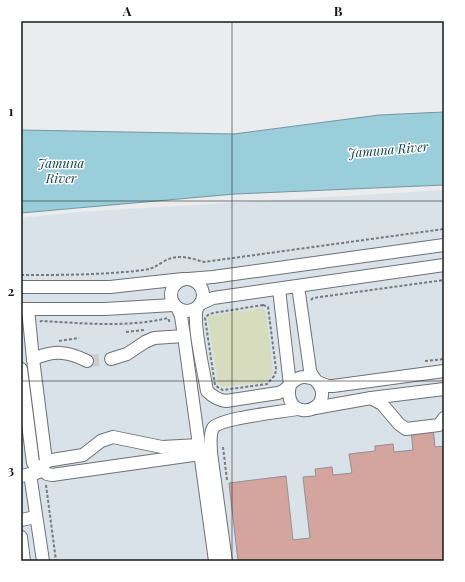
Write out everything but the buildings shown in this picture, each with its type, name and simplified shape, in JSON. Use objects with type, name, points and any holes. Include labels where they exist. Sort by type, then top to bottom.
[{"type":"lane","points":[[21,287],[110,287],[213,277],[444,246]]},
{"type":"lane","points":[[200,450],[52,476],[47,474],[44,466],[29,329],[24,309],[176,307],[188,311],[213,298],[444,265]]},
{"type":"lane","points":[[215,561],[181,316],[170,294],[171,289],[178,281],[186,279],[194,280],[202,288],[203,293],[196,313],[197,333],[207,391],[211,396],[218,400],[226,401],[278,393],[303,376],[328,386],[333,386],[444,371]]},
{"type":"lane","points":[[298,286],[310,370],[315,380],[321,387],[322,392],[322,398],[315,408]]},
{"type":"lane","points":[[279,289],[290,385],[288,396],[290,402],[297,409]]},
{"type":"lane","points":[[111,359],[127,354],[154,338],[184,336]]},
{"type":"lane","points":[[32,359],[41,355],[56,352],[68,353],[87,361]]},
{"type":"lane","points":[[21,369],[33,463],[44,466]]},
{"type":"lane","points":[[226,561],[211,452],[210,435],[214,427],[222,422],[236,419],[297,409],[305,410],[371,398],[444,389]]},
{"type":"lane","points":[[371,398],[382,404],[399,424],[406,429],[439,425],[444,418]]},
{"type":"lane","points":[[43,561],[36,517],[25,475],[44,466],[83,455],[101,441],[113,437],[162,448],[200,450]]},
{"type":"lane","points":[[21,520],[36,517]]},
{"type":"lane","points":[[21,537],[24,561]]},
{"type":"path","points":[[21,275],[99,274],[143,270],[152,269],[173,257],[188,257],[204,262],[444,229]]},
{"type":"path","points":[[308,304],[313,298],[444,280]]},
{"type":"path","points":[[263,304],[268,306],[276,369],[275,375],[267,384],[224,390],[216,387],[206,318],[208,315],[263,304]]},
{"type":"path","points":[[29,329],[41,321],[103,324],[140,323],[168,318],[169,325]]},
{"type":"path","points":[[126,332],[146,330]]},
{"type":"path","points":[[56,341],[79,338]]},
{"type":"path","points":[[222,440],[228,486]]},
{"type":"path","points":[[46,485],[56,561]]},
{"type":"shaded area","points":[[444,190],[444,561],[21,561],[21,218],[78,212]]},
{"type":"green space","points":[[261,308],[264,309],[266,313],[273,372],[269,379],[262,383],[223,387],[218,384],[208,319],[210,316]]},
{"type":"water","name":"Jamuna River","points":[[444,112],[444,185],[235,194],[21,213],[21,130],[234,134],[379,115]]},
{"type":"tunnel","points":[[87,361],[111,359]]}]
